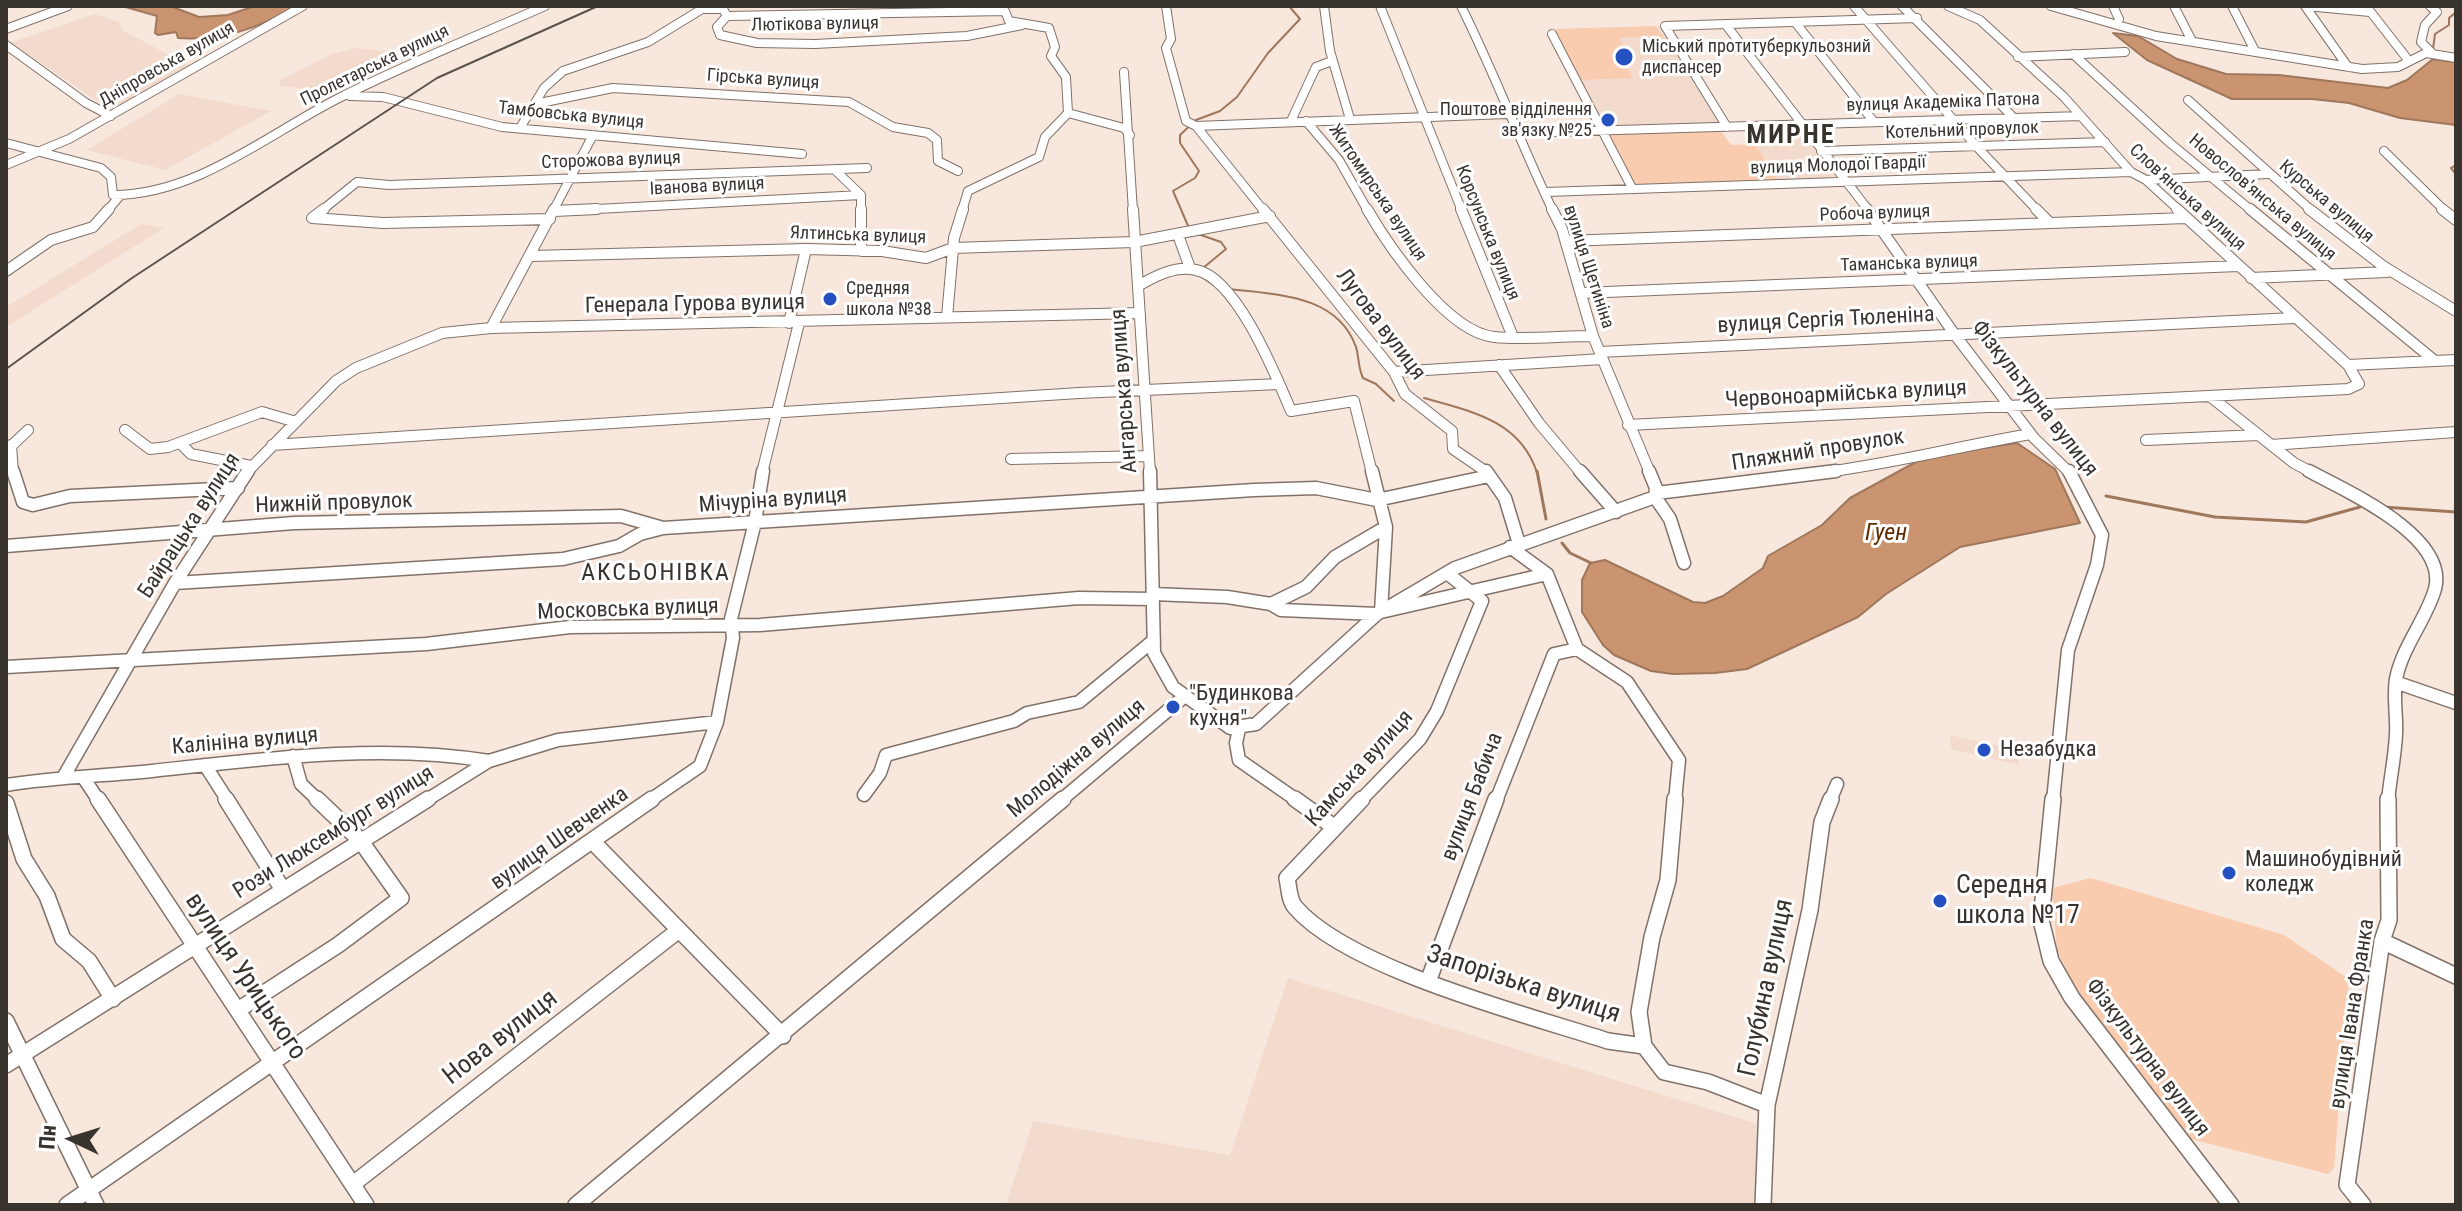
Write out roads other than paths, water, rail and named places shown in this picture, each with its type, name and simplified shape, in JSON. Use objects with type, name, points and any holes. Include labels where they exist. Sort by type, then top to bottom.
[{"type":"street","points":[[6,29],[68,6]]},
{"type":"street","name":"Дніпровська вулиця","points":[[6,165],[111,116],[303,6]]},
{"type":"street","name":"Пролетарська вулиця","points":[[119,197],[139,195],[223,164],[339,98],[545,6]]},
{"type":"street","points":[[520,128],[556,75],[649,42],[680,23],[696,8],[715,6],[723,9],[727,16],[782,10],[997,9],[1005,11],[1009,21],[1049,28],[1055,47],[1051,56],[1066,77],[1068,113],[1045,137],[1039,157],[968,191],[953,248],[947,317]]},
{"type":"street","points":[[1166,6],[1171,39],[1166,48],[1191,123],[1507,114]]},
{"type":"street","points":[[1324,6],[1332,61],[1350,119]]},
{"type":"street","name":"Корсунська вулиця","points":[[1380,6],[1421,116],[1513,337]]},
{"type":"street","name":"вулиця Щетиніна","points":[[1461,6],[1505,95],[1507,114],[1546,192],[1566,241],[1593,336],[1656,495],[1670,519],[1684,563]]},
{"type":"street","points":[[1854,6],[1977,147],[2050,223]]},
{"type":"street","points":[[1902,6],[2012,116]]},
{"type":"street","name":"Слов'янська вулиця","points":[[1948,6],[1977,18],[2081,116],[2131,172],[2146,180],[2348,365]]},
{"type":"street","points":[[2051,6],[2156,36],[2191,39],[2348,67],[2385,70],[2436,54],[2456,58]]},
{"type":"street","points":[[2113,6],[2119,19]]},
{"type":"street","points":[[2174,6],[2191,39]]},
{"type":"street","points":[[2232,6],[2255,51]]},
{"type":"street","points":[[2305,6],[2348,67]]},
{"type":"street","points":[[2305,6],[2368,9],[2409,61]]},
{"type":"street","points":[[2430,6],[2437,12],[2425,25],[2421,42],[2436,54]]},
{"type":"street","name":"Лютікова вулиця","points":[[727,16],[717,27],[720,35],[745,43],[797,45],[987,36],[1028,23]]},
{"type":"street","points":[[1727,127],[1664,27],[1917,18]]},
{"type":"street","points":[[1795,22],[1874,122]]},
{"type":"street","name":"Фізкультурна вулиця","points":[[1726,25],[1883,229],[1955,335],[2031,434],[2074,479],[2102,535],[2097,565],[2068,650],[2041,920],[2044,941],[2080,1010],[2231,1205]]},
{"type":"street","points":[[1552,34],[1632,188]]},
{"type":"street","points":[[6,45],[86,103],[111,116]]},
{"type":"street","points":[[2018,57],[2125,52]]},
{"type":"street","name":"Новослов'янська вулиця","points":[[2073,54],[2211,176],[2435,361]]},
{"type":"street","points":[[1291,121],[1316,67],[1332,61]]},
{"type":"street","name":"Ангарська вулиця","points":[[1124,72],[1152,496],[1154,640],[1157,667],[1166,681],[1185,696]]},
{"type":"street","name":"Гірська вулиця","points":[[535,104],[613,88],[849,102],[865,108],[893,127],[928,133],[937,140],[938,161],[958,171]]},
{"type":"street","name":"Тамбовська вулиця","points":[[339,98],[365,94],[477,122],[520,128],[802,154]]},
{"type":"street","name":"Курська вулиця","points":[[2188,100],[2331,230],[2387,272],[2456,311]]},
{"type":"street","points":[[1068,113],[1124,128],[1130,135]]},
{"type":"street","name":"вулиця Академіка Патона","points":[[1518,133],[2081,116]]},
{"type":"street","name":"Житомирська вулиця","points":[[1306,121],[1339,160],[1374,221],[1431,295],[1475,332],[1493,337],[1593,336]]},
{"type":"street","name":"Лугова вулиця","points":[[1191,123],[1270,216],[1394,372],[1405,394],[1452,431],[1453,449],[1475,461],[1489,476],[1513,510],[1514,545]]},
{"type":"street","points":[[491,328],[593,135]]},
{"type":"street","name":"Котельний провулок","points":[[1821,151],[2105,142]]},
{"type":"street","points":[[6,143],[45,149],[61,158],[110,173],[113,195],[119,197],[93,227],[51,240],[6,271]]},
{"type":"street","points":[[2384,151],[2420,190],[2456,220]]},
{"type":"street","name":"Сторожова вулиця","points":[[357,182],[389,185],[867,168]]},
{"type":"street","points":[[836,171],[861,195],[861,251]]},
{"type":"street","name":"вулиця Молодої Гвардії","points":[[1546,192],[2131,172]]},
{"type":"street","points":[[2146,180],[2268,174]]},
{"type":"street","name":"Іванова вулиця","points":[[357,182],[316,214],[312,222],[356,226],[861,195]]},
{"type":"street","name":"Ялтинська вулиця","points":[[531,256],[806,249],[926,258],[953,248],[1134,242],[1270,216]]},
{"type":"street","name":"Робоча вулиця","points":[[1566,241],[2186,218]]},
{"type":"street","points":[[1178,235],[1196,270],[1224,288],[1261,347],[1291,411],[1354,401],[1386,527],[1379,613]]},
{"type":"street","name":"вулиця Шевченка","points":[[67,1205],[92,1198],[274,1063],[700,766],[717,722],[732,627],[794,323],[806,249]]},
{"type":"street","name":"Таманська вулиця","points":[[1582,293],[2238,266]]},
{"type":"street","points":[[1138,286],[1156,275],[1196,270]]},
{"type":"street","points":[[2251,278],[2387,272]]},
{"type":"street","name":"Генерала Гурова вулиця","points":[[403,350],[442,333],[491,328],[1140,313]]},
{"type":"street","name":"вулиця Сергія Тюленіна","points":[[1394,372],[1601,355],[2294,318]]},
{"type":"street","name":"Байрацька вулиця","points":[[64,776],[175,583],[251,466],[336,381],[356,368],[403,350]]},
{"type":"street","points":[[2348,365],[2456,360]]},
{"type":"street","points":[[1499,365],[1518,397],[1616,512]]},
{"type":"street","name":"Червоноармійська вулиця","points":[[1628,425],[2211,397],[2354,387],[2359,381],[2348,365]]},
{"type":"street","points":[[272,445],[776,411],[1279,384]]},
{"type":"street","name":"вулиця Івана Франка","points":[[2211,397],[2294,463],[2366,502],[2412,533],[2429,554],[2437,577],[2434,592],[2413,633],[2396,679],[2398,683],[2393,705],[2396,736],[2388,800],[2389,920],[2382,941],[2347,1185],[2363,1205]]},
{"type":"street","points":[[125,430],[150,449],[180,443],[262,412],[296,422]]},
{"type":"street","points":[[28,430],[9,448],[10,467],[23,502],[33,505],[70,496],[238,488]]},
{"type":"street","points":[[2271,445],[2456,432]]},
{"type":"street","name":"Пляжний провулок","points":[[1656,495],[1894,464],[1932,451],[2031,434]]},
{"type":"street","points":[[2146,440],[2258,435]]},
{"type":"street","points":[[180,443],[191,454],[251,466]]},
{"type":"street","points":[[1011,459],[1149,456]]},
{"type":"street","points":[[1377,500],[1489,476]]},
{"type":"street","name":"Мічуріна вулиця","points":[[175,583],[563,559],[619,546],[640,534],[663,528],[1316,488],[1377,500]]},
{"type":"street","points":[[1185,696],[1222,723],[1239,729],[1267,717],[1379,613],[1447,573],[1514,545],[1616,512],[1656,495]]},
{"type":"street","name":"Нижній провулок","points":[[6,546],[294,523],[621,516],[663,528]]},
{"type":"street","points":[[1271,604],[1306,587],[1335,557],[1364,537],[1386,527]]},
{"type":"street","points":[[1514,545],[1547,574],[1577,649],[1627,682],[1679,760],[1668,880],[1652,937],[1639,1012],[1644,1046]]},
{"type":"street","points":[[1447,573],[1473,593]]},
{"type":"street","name":"Московська вулиця","points":[[6,667],[426,644],[570,627],[732,627],[1079,598],[1114,598],[1128,603],[1153,597],[1227,597],[1271,604],[1281,610],[1379,613],[1547,574]]},
{"type":"street","name":"Камська вулиця","points":[[1287,878],[1420,739],[1437,711],[1480,613],[1482,601],[1473,593]]},
{"type":"street","points":[[864,795],[880,773],[886,755],[1014,721],[1027,713],[1079,702],[1154,640]]},
{"type":"street","name":"вулиця Бабича","points":[[1429,979],[1540,683],[1554,654],[1577,649]]},
{"type":"street","points":[[2398,683],[2456,703]]},
{"type":"street","name":"Молодіжна вулиця","points":[[576,1205],[783,1036],[1185,696]]},
{"type":"street","name":"Рози Люксембург вулиця","points":[[6,1065],[489,761],[558,740],[717,722]]},
{"type":"street","points":[[1239,729],[1236,751],[1239,760],[1334,827]]},
{"type":"street","name":"Калініна вулиця","points":[[6,785],[64,776],[83,777],[293,756],[381,754],[489,761]]},
{"type":"street","points":[[238,1010],[338,945],[401,898],[360,840],[301,784],[293,756]]},
{"type":"street","points":[[205,765],[283,890]]},
{"type":"street","name":"вулиця Урицького","points":[[83,777],[366,1205]]},
{"type":"street","name":"Голубина вулиця","points":[[1763,1205],[1767,1105],[1810,910],[1822,822],[1837,784]]},
{"type":"street","points":[[6,803],[24,859],[47,896],[63,939],[89,961],[113,999]]},
{"type":"street","points":[[593,842],[783,1036]]},
{"type":"street","name":"Запорізька вулиця","points":[[1287,878],[1293,905],[1321,928],[1387,965],[1608,1041],[1644,1046],[1664,1072],[1708,1082],[1767,1105]]},
{"type":"street","name":"Нова вулиця","points":[[353,1184],[679,930]]},
{"type":"street","points":[[2382,941],[2456,976]]},
{"type":"street","points":[[6,1021],[92,1198]]},
{"type":"water","points":[[122,6],[170,6],[199,17],[228,15],[255,6],[297,6],[269,21],[240,31],[210,37],[178,38],[176,32],[155,33],[157,16]]},
{"type":"water","points":[[2113,33],[2138,36],[2177,59],[2226,74],[2279,75],[2388,88],[2407,80],[2433,59],[2456,62],[2456,125],[2400,118],[2349,103],[2312,99],[2232,99],[2147,60]]},
{"type":"water","name":"Гуен","points":[[2017,443],[2055,469],[2080,523],[1960,547],[1886,594],[1858,617],[1747,669],[1673,674],[1651,671],[1614,655],[1603,645],[1582,612],[1582,580],[1590,563],[1605,560],[1693,602],[1705,603],[1723,596],[1763,568],[1768,556],[1822,525],[1850,498],[1925,457]]},
{"type":"waterway","points":[[1189,228],[1173,191],[1195,178],[1199,171],[1180,143],[1180,135],[1196,120],[1220,111],[1237,97],[1268,53],[1300,19],[1289,6]]},
{"type":"waterway","points":[[2433,49],[2435,34],[2449,25],[2449,18],[2456,12]]},
{"type":"waterway","points":[[2456,165],[2451,168],[2456,174]]},
{"type":"waterway","points":[[1198,234],[1221,242],[1226,249],[1203,268]]},
{"type":"waterway","points":[[1199,275],[1215,286]]},
{"type":"waterway","points":[[1230,289],[1303,300],[1335,316],[1356,347],[1363,378],[1376,384],[1394,401]]},
{"type":"waterway","points":[[1424,398],[1476,414],[1507,430],[1529,455],[1537,473]]},
{"type":"waterway","points":[[1537,471],[1546,519]]},
{"type":"waterway","points":[[2106,496],[2215,517],[2306,522],[2360,507]]},
{"type":"waterway","points":[[2383,507],[2456,512]]},
{"type":"waterway","points":[[1562,543],[1570,553],[1591,563]]},
{"type":"railway","points":[[6,369],[132,278],[437,78],[598,6]]},
{"type":"place","name":"Міський протитуберкульозний диспансер","points":[[1624,57]]},
{"type":"place","name":"Поштове відділення зв'язку №25","points":[[1608,120]]},
{"type":"place","name":"Средняя школа №38","points":[[830,299]]},
{"type":"place","name":"\"Будинкова кухня\"","points":[[1173,707]]},
{"type":"place","name":"Незабудка","points":[[1984,750]]},
{"type":"place","name":"Машинобудівний коледж","points":[[2229,873]]},
{"type":"place","name":"Середня школа №17","points":[[1940,901]]},
{"type":"district","name":"МИРНЕ","points":[[1791,136]]},
{"type":"district","name":"АКСЬОНІВКА","points":[[656,574]]}]
